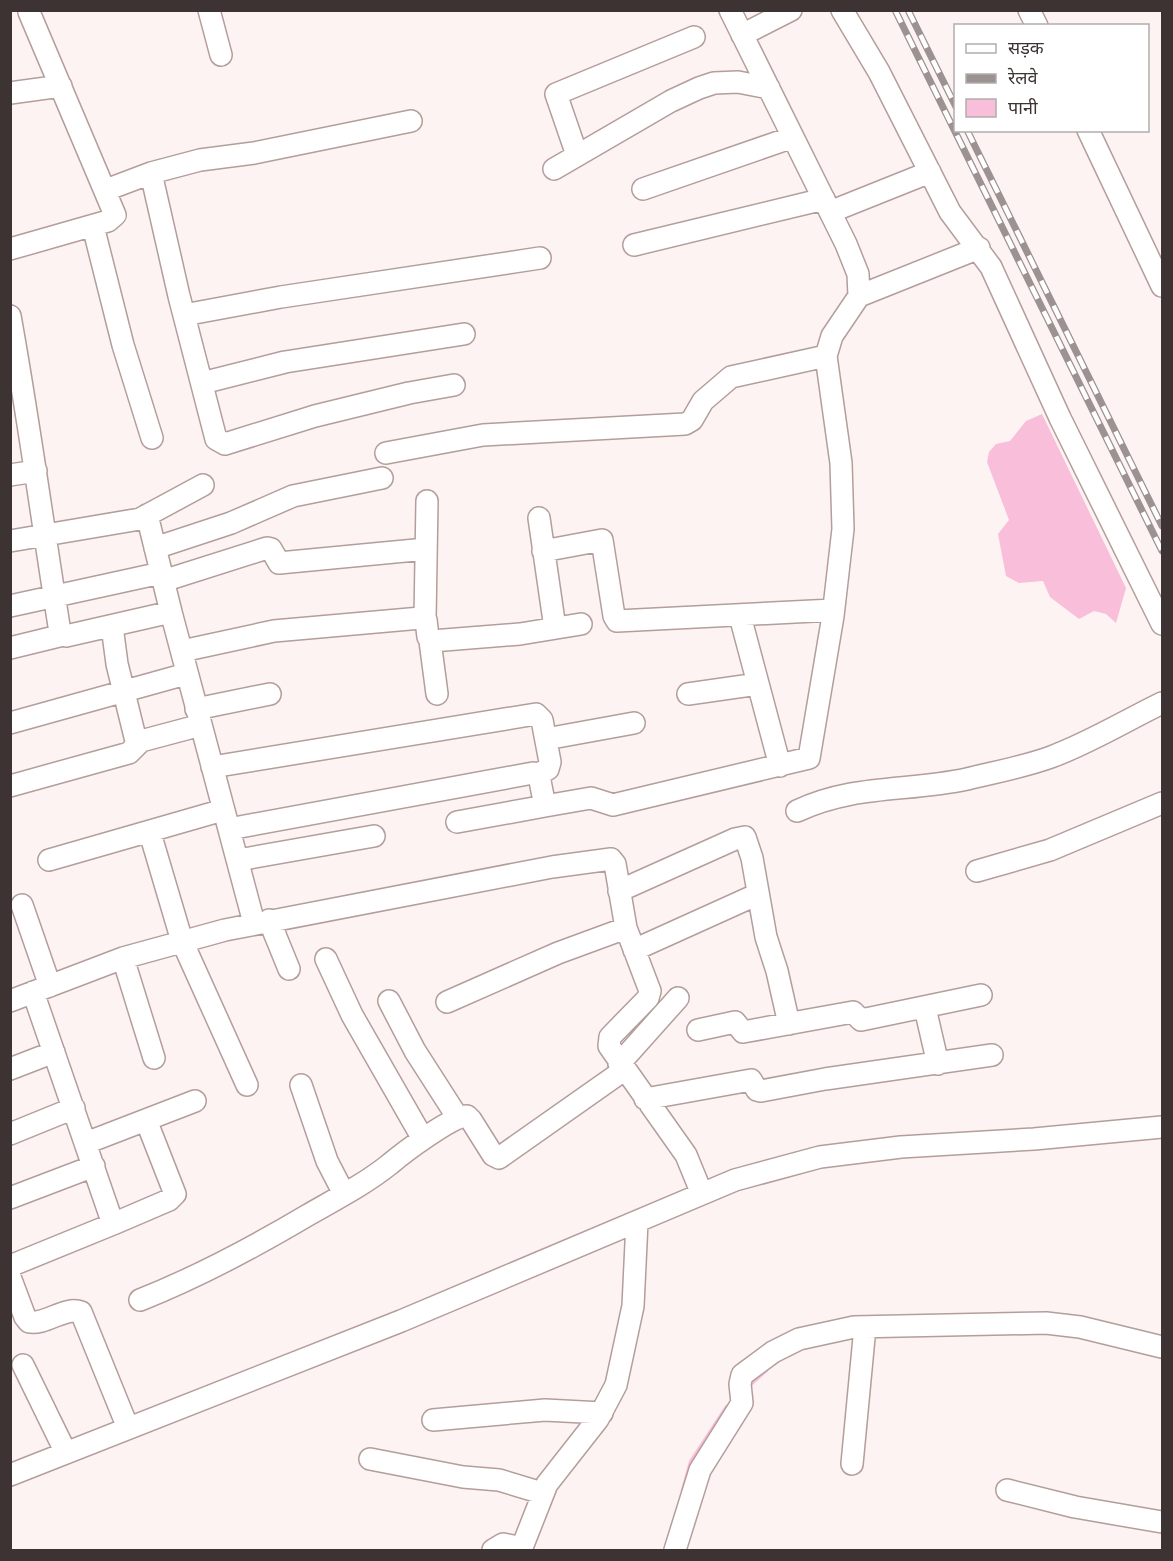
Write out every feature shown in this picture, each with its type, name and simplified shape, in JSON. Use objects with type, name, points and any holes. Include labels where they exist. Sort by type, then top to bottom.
[{"type":"street","points":[[209,10],[221,55]]},
{"type":"street","points":[[457,822],[591,798],[613,805],[806,760],[810,755],[843,530],[841,463],[826,356],[832,336],[859,296],[859,281],[853,261],[827,205],[730,10]]},
{"type":"street","points":[[742,34],[791,10]]},
{"type":"street","points":[[842,10],[879,72],[950,212],[979,248],[990,267],[1060,418],[1162,624]]},
{"type":"street","points":[[1029,10],[1035,24]]},
{"type":"street","points":[[10,249],[93,226],[108,221],[115,215],[61,86],[25,13]]},
{"type":"street","points":[[577,155],[556,94],[694,37]]},
{"type":"street","points":[[554,169],[671,101],[699,88],[714,83],[738,82],[769,88]]},
{"type":"street","points":[[10,93],[61,86]]},
{"type":"street","points":[[106,190],[151,173],[200,160],[254,153],[411,121]]},
{"type":"street","points":[[1089,132],[1162,284]]},
{"type":"street","points":[[643,189],[793,137]]},
{"type":"street","points":[[634,246],[827,205],[930,172]]},
{"type":"street","points":[[151,173],[216,439],[222,444],[271,428],[375,401],[454,385]]},
{"type":"street","points":[[93,226],[123,345],[152,438]]},
{"type":"street","points":[[859,296],[979,248]]},
{"type":"street","points":[[184,315],[281,297],[540,258]]},
{"type":"street","points":[[10,316],[19,412],[36,471],[63,635]]},
{"type":"street","points":[[202,383],[285,362],[464,334]]},
{"type":"street","points":[[386,453],[483,435],[684,424],[692,420],[703,401],[731,377],[826,356]]},
{"type":"street","points":[[10,475],[36,471]]},
{"type":"street","points":[[155,548],[231,524],[293,496],[382,478]]},
{"type":"street","points":[[10,541],[132,521],[203,485]]},
{"type":"street","points":[[427,501],[425,619],[437,694]]},
{"type":"street","points":[[147,515],[186,674],[238,860],[262,922],[289,969]]},
{"type":"street","points":[[539,518],[555,628]]},
{"type":"street","points":[[543,551],[602,540],[614,616],[617,621],[833,610]]},
{"type":"street","points":[[10,606],[162,577],[267,548],[271,549],[279,562],[426,549]]},
{"type":"street","points":[[10,648],[171,612]]},
{"type":"street","points":[[740,616],[780,766]]},
{"type":"street","points":[[182,651],[274,630],[425,619]]},
{"type":"street","points":[[430,641],[581,624]]},
{"type":"street","points":[[112,626],[136,745]]},
{"type":"street","points":[[10,723],[186,674]]},
{"type":"street","points":[[688,694],[758,684]]},
{"type":"street","points":[[10,786],[129,753],[136,745],[198,717],[270,694]]},
{"type":"street","points":[[798,811],[828,797],[947,783],[1030,763],[1067,750],[1162,704]]},
{"type":"street","points":[[48,860],[150,832],[226,819],[371,801],[538,774],[550,766],[541,717],[531,714],[212,767]]},
{"type":"street","points":[[546,739],[634,723]]},
{"type":"street","points":[[538,774],[545,806]]},
{"type":"street","points":[[977,871],[1050,850],[1162,803]]},
{"type":"street","points":[[150,832],[182,942],[247,1085]]},
{"type":"street","points":[[238,860],[374,836]]},
{"type":"street","points":[[619,891],[743,836],[747,840],[752,858],[766,938],[777,971],[789,1024]]},
{"type":"street","points":[[10,1001],[123,958],[262,922],[607,859],[614,860],[626,928],[650,991],[648,998],[610,1037],[609,1046],[686,1155],[702,1194]]},
{"type":"street","points":[[634,950],[758,894]]},
{"type":"street","points":[[22,905],[54,1052],[113,1224]]},
{"type":"street","points":[[447,1002],[548,957],[626,928]]},
{"type":"street","points":[[123,958],[154,1058]]},
{"type":"street","points":[[326,959],[352,1015],[423,1139]]},
{"type":"street","points":[[698,1030],[735,1022],[743,1032],[853,1012],[861,1020],[981,995]]},
{"type":"street","points":[[140,1300],[196,1276],[344,1194],[381,1172],[423,1139],[458,1118],[467,1116],[471,1119],[493,1155],[499,1158],[622,1067],[678,998]]},
{"type":"street","points":[[389,1001],[415,1051],[458,1118]]},
{"type":"street","points":[[925,1008],[938,1064]]},
{"type":"street","points":[[10,1069],[54,1052]]},
{"type":"street","points":[[645,1099],[751,1080],[757,1090],[761,1091],[825,1079],[992,1055]]},
{"type":"street","points":[[301,1085],[327,1161],[344,1194]]},
{"type":"street","points":[[86,1143],[195,1101]]},
{"type":"street","points":[[10,1134],[74,1108]]},
{"type":"street","points":[[10,1266],[169,1200],[175,1194],[146,1120]]},
{"type":"street","points":[[10,1475],[401,1321],[735,1180],[820,1158],[901,1147],[1034,1139],[1162,1127]]},
{"type":"street","points":[[10,1198],[94,1166]]},
{"type":"street","points":[[494,1551],[500,1544],[522,1549],[542,1493],[602,1413],[616,1385],[633,1306],[637,1222]]},
{"type":"street","points":[[10,1277],[29,1322],[36,1323],[73,1311],[81,1312],[129,1428]]},
{"type":"street","points":[[675,1551],[700,1470],[741,1394],[741,1377],[745,1371],[785,1345],[827,1331],[864,1333],[1046,1323],[1080,1327],[1162,1347]]},
{"type":"street","points":[[852,1464],[864,1333]]},
{"type":"street","points":[[23,1365],[66,1453]]},
{"type":"street","points":[[433,1420],[545,1410],[602,1413]]},
{"type":"street","points":[[370,1459],[463,1476],[499,1480],[542,1493]]},
{"type":"street","points":[[1006,1490],[1075,1507],[1162,1522]]},
{"type":"water","points":[[1042,414],[1126,588],[1116,623],[1106,614],[1094,611],[1079,619],[1050,597],[1043,581],[1019,583],[1006,576],[998,534],[1009,520],[987,462],[989,452],[996,444],[1010,441],[1026,421]]},
{"type":"waterway","points":[[748,1386],[766,1370]]},
{"type":"waterway","points":[[683,1491],[691,1462],[727,1407]]},
{"type":"railway","points":[[895,10],[954,130]]},
{"type":"railway","points":[[908,10],[954,103]]},
{"type":"railway","points":[[955,132],[1162,551]]},
{"type":"railway","points":[[968,132],[1162,526]]}]
